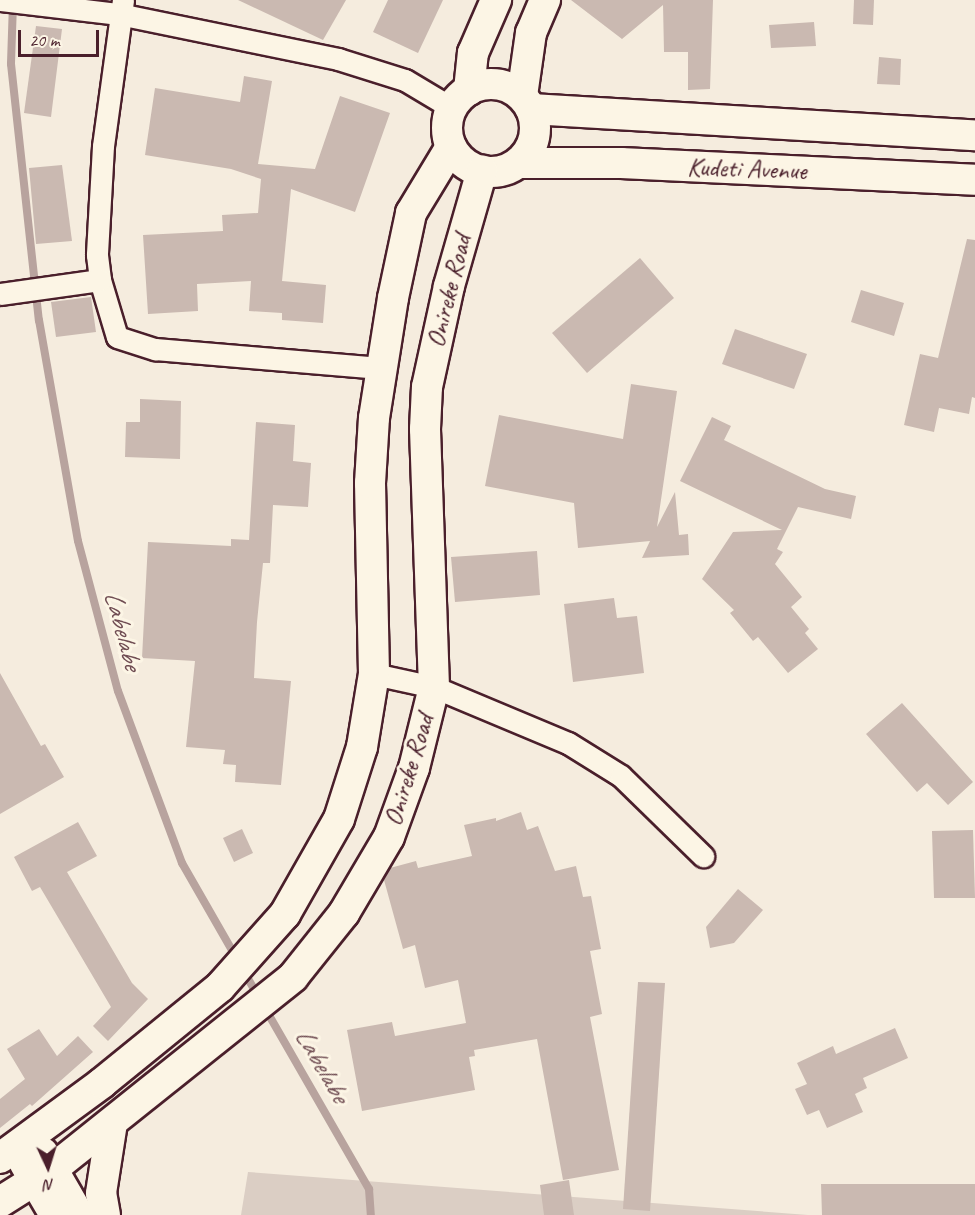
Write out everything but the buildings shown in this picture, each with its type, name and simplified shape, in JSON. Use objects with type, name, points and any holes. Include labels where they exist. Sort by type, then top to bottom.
[{"type":"main road","points":[[496,0],[473,53],[460,99],[447,121],[451,147],[469,167],[482,171],[501,171],[519,163],[534,138],[526,102],[531,33],[545,0]]},
{"type":"main road","points":[[460,99],[487,84],[505,87],[526,102]]},
{"type":"main road","name":"Kudeti Avenue","points":[[526,102],[975,135]]},
{"type":"main road","name":"Onireke Road","points":[[15,1148],[220,987],[285,915],[339,819],[363,747],[374,674],[370,483],[374,418],[411,213],[451,147]]},
{"type":"main road","name":"Kudeti Avenue","points":[[519,163],[621,164],[975,180]]},
{"type":"main road","name":"Onireke Road","points":[[0,1202],[45,1175],[244,1018],[292,977],[344,913],[389,837],[414,768],[434,687],[425,429],[427,387],[448,286],[482,171]]},
{"type":"main road","points":[[105,1215],[101,1193],[112,1123]]},
{"type":"main road","points":[[15,1148],[45,1175],[79,1215]]},
{"type":"main road","points":[[45,1175],[55,1215]]},
{"type":"street","points":[[1,0],[32,5],[121,7],[338,59],[460,99]]},
{"type":"street","points":[[121,7],[103,146],[99,280],[117,337],[155,349],[383,368]]},
{"type":"street","points":[[10,293],[99,280]]},
{"type":"street","points":[[374,674],[434,687],[568,742],[621,776],[704,856]]},
{"type":"shaded area","points":[[248,1172],[808,1215],[241,1215]]},
{"type":"waterway","name":"Labelabe","points":[[13,3],[11,64],[39,320],[78,541],[118,691],[182,863],[237,959]]},
{"type":"waterway","name":"Labelabe","points":[[243,970],[369,1189],[371,1215]]}]
